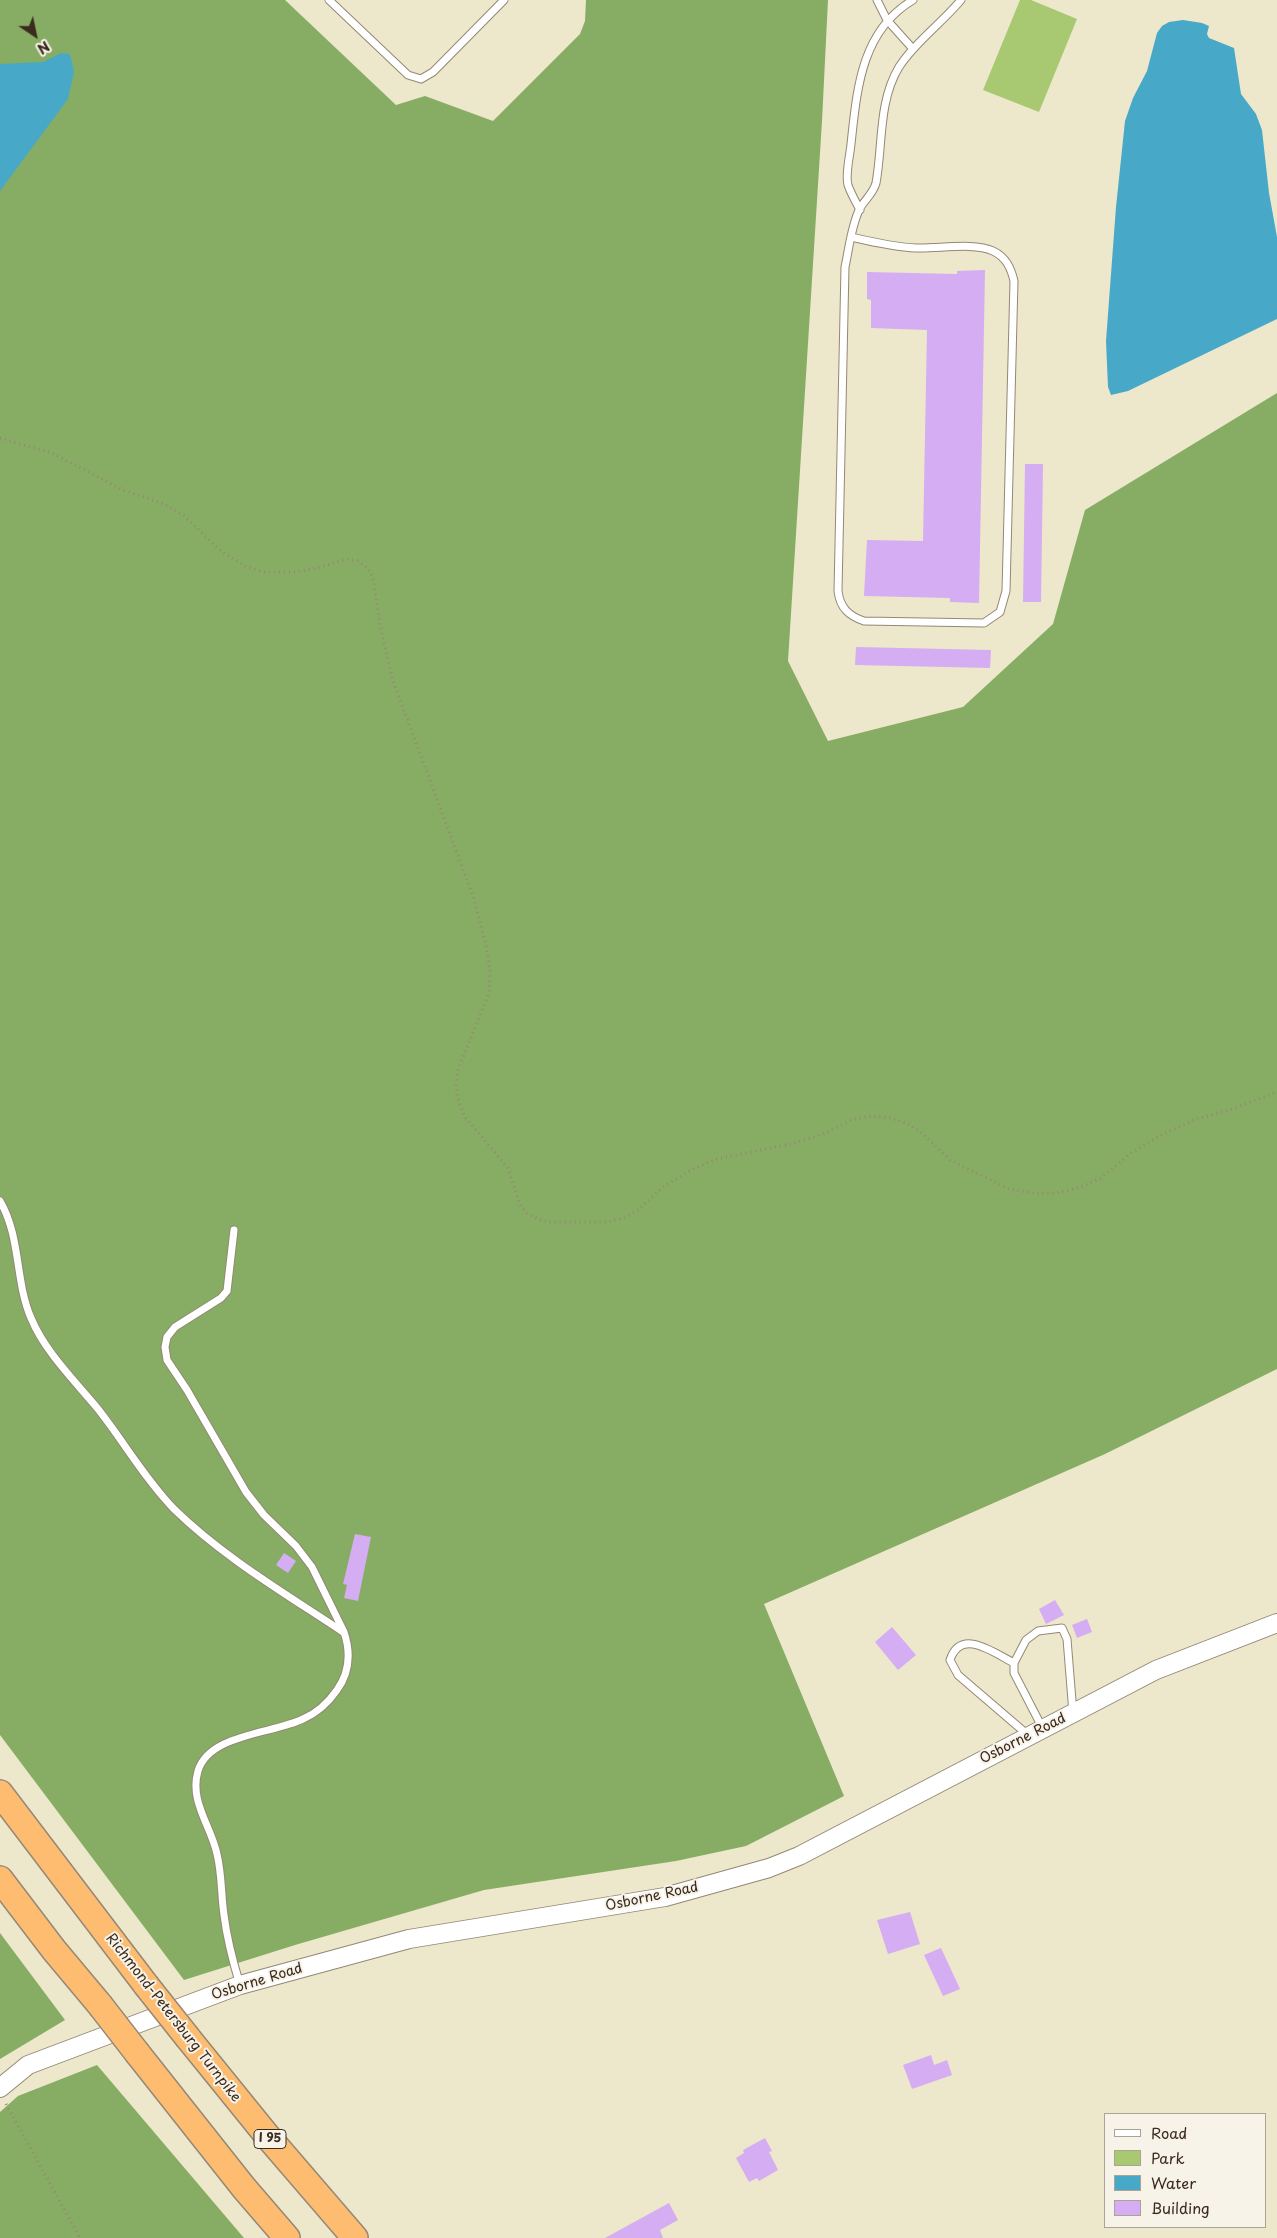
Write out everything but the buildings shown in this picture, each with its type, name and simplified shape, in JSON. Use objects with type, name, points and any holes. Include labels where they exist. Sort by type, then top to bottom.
[{"type":"highway","name":"Richmond-Petersburg Turnpike","points":[[0,1793],[188,2038],[269,2138],[355,2238]]},
{"type":"highway","points":[[0,1879],[54,1950],[100,2005],[244,2188],[287,2238]]},
{"type":"street","name":"Osborne Road","points":[[2,2094],[28,2065],[240,1986],[409,1939],[665,1897],[769,1868],[799,1856],[1156,1670],[1277,1623]]},
{"type":"lane","points":[[329,0],[408,75],[421,79],[433,72],[504,0]]},
{"type":"lane","points":[[876,0],[887,20],[913,49]]},
{"type":"lane","points":[[860,210],[848,184],[853,128],[864,62],[887,20],[900,8],[913,0]]},
{"type":"lane","points":[[851,237],[916,248],[981,247],[993,250],[1011,268],[1014,281],[1006,591],[1000,612],[984,623],[864,621],[847,613],[839,600],[845,268],[851,237],[860,210],[876,185],[881,129],[898,69],[913,49],[961,0]]},
{"type":"lane","points":[[0,1201],[12,1231],[24,1300],[42,1340],[106,1419],[153,1484],[175,1509],[222,1550],[344,1632]]},
{"type":"lane","points":[[234,1230],[227,1291],[221,1298],[176,1327],[167,1337],[165,1347],[167,1360],[187,1390],[246,1492],[264,1515],[296,1546],[312,1567],[348,1643],[347,1670],[341,1685],[330,1700],[316,1713],[302,1720],[225,1742],[213,1749],[203,1759],[198,1771],[196,1788],[198,1804],[217,1853],[230,1950],[240,1986]]},
{"type":"lane","points":[[1036,1732],[1014,1673],[1014,1663],[1026,1640],[1038,1631],[1062,1628],[1066,1639],[1073,1713]]},
{"type":"lane","points":[[1014,1663],[976,1643],[962,1644],[953,1650],[950,1660],[958,1675],[1036,1732]]},
{"type":"path","points":[[0,438],[52,453],[123,490],[164,504],[184,516],[222,552],[247,567],[264,572],[292,572],[314,569],[347,558],[358,561],[367,568],[372,577],[380,625],[393,681],[473,896],[486,945],[490,969],[489,993],[458,1070],[456,1086],[459,1102],[465,1117],[508,1168],[520,1205],[527,1213],[538,1219],[548,1222],[607,1222],[624,1218],[638,1210],[670,1183],[691,1170],[716,1159],[791,1144],[823,1134],[854,1119],[872,1116],[890,1118],[907,1123],[922,1133],[950,1160],[1009,1189],[1039,1194],[1056,1193],[1081,1187],[1101,1178],[1130,1152],[1162,1134],[1196,1119],[1230,1110],[1277,1092]]},
{"type":"path","points":[[2,2094],[80,2238]]},
{"type":"green space","points":[[0,0],[285,0],[396,105],[425,96],[493,121],[580,34],[585,21],[586,0],[828,0],[788,661],[828,741],[963,707],[1053,624],[1085,510],[1277,393],[1277,1369],[1105,1454],[764,1604],[844,1796],[746,1846],[676,1861],[484,1890],[295,1945],[184,1980],[0,1735]]},
{"type":"green space","points":[[1020,0],[1031,0],[1077,19],[1039,112],[983,90]]},
{"type":"green space","points":[[0,1933],[65,2020],[0,2059]]},
{"type":"green space","points":[[97,2065],[244,2238],[0,2238],[0,2112],[18,2096]]},
{"type":"water","points":[[1183,20],[1209,26],[1207,34],[1209,38],[1234,48],[1241,94],[1256,114],[1262,130],[1269,193],[1277,237],[1277,319],[1128,391],[1111,395],[1108,387],[1106,341],[1116,207],[1125,121],[1133,98],[1147,71],[1157,33],[1162,26],[1169,22]]},
{"type":"water","points":[[61,53],[70,54],[74,72],[68,99],[0,191],[0,64],[43,62]]}]
